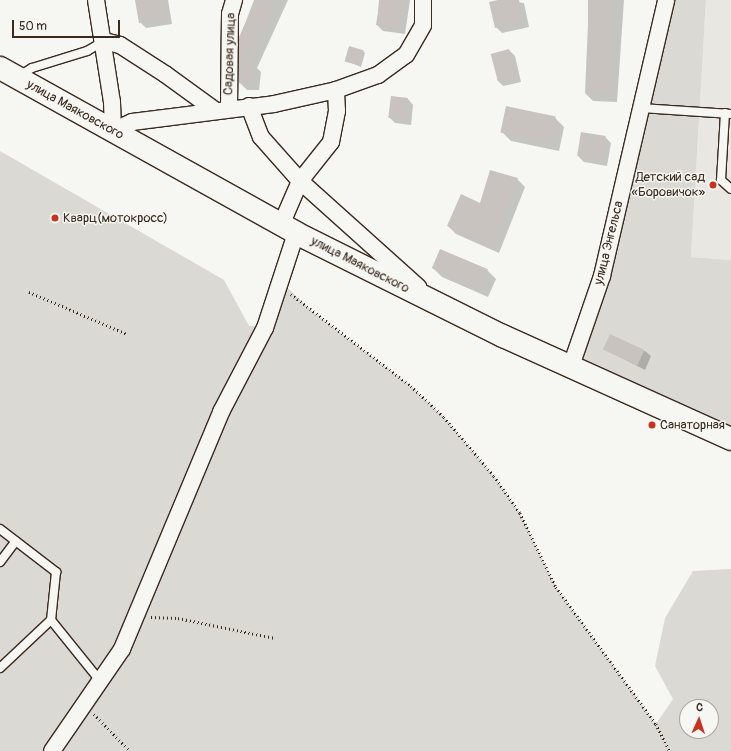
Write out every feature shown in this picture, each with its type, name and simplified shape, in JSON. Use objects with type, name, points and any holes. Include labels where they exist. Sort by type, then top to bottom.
[{"type":"main road","name":"улица Маяковского","points":[[9,73],[289,229],[441,306],[731,439]]},
{"type":"street","points":[[96,0],[104,41],[113,131],[132,122],[248,106],[336,90],[378,75],[406,55],[423,25],[423,0]]},
{"type":"street","name":"Садовая улица","points":[[222,110],[230,14],[234,0]]},
{"type":"street","name":"улица Энгельса","points":[[571,366],[602,276],[666,0]]},
{"type":"street","points":[[104,41],[120,45],[222,110]]},
{"type":"street","points":[[52,751],[102,683],[135,616],[221,412],[265,328],[280,281],[289,229],[300,180],[331,142],[337,111],[336,90]]},
{"type":"street","points":[[248,106],[261,137],[300,180],[441,306]]},
{"type":"lane","points":[[9,73],[32,68],[87,51],[104,41]]},
{"type":"lane","points":[[641,108],[728,113],[721,180],[731,189]]},
{"type":"lane","points":[[0,529],[56,572],[51,620],[59,634],[102,683]]},
{"type":"lane","points":[[0,562],[16,541]]},
{"type":"lane","points":[[0,668],[51,620]]},
{"type":"path","points":[[280,281],[293,297],[411,386],[444,417],[494,476],[520,513],[556,587],[656,724],[670,751]]},
{"type":"path","points":[[29,292],[128,334]]},
{"type":"path","points":[[135,616],[178,618],[275,638]]},
{"type":"path","points":[[86,705],[130,751]]},
{"type":"shaded area","points":[[666,0],[706,0],[691,257],[731,260],[731,439],[571,366]]},
{"type":"shaded area","name":"Детский сад «Боровичок»","points":[[706,0],[731,0],[731,260],[691,257]]},
{"type":"shaded area","points":[[0,151],[224,280],[249,326],[265,327],[280,281],[314,313],[411,386],[444,417],[494,476],[520,513],[556,587],[656,724],[673,699],[655,666],[665,618],[693,571],[731,569],[731,751],[0,751]]},
{"type":"building","points":[[135,0],[164,0],[167,18],[139,23]]},
{"type":"building","points":[[256,0],[275,5],[248,63],[254,64],[251,83],[239,83],[239,37]]},
{"type":"building","points":[[380,0],[404,0],[399,29],[376,25]]},
{"type":"building","points":[[498,0],[519,0],[523,22],[495,28],[489,2]]},
{"type":"building","points":[[588,0],[613,0],[613,93],[588,93]]},
{"type":"building","points":[[349,46],[363,50],[359,66],[345,61]]},
{"type":"building","points":[[509,49],[516,76],[498,81],[491,54]]},
{"type":"building","points":[[391,96],[408,98],[405,120],[388,118]]},
{"type":"building","points":[[506,106],[556,117],[550,143],[500,132]]},
{"type":"building","points":[[581,132],[606,136],[602,160],[577,156]]},
{"type":"building","points":[[490,170],[518,178],[491,246],[447,226],[461,194],[480,203]]},
{"type":"building","points":[[440,249],[488,269],[480,289],[432,268]]},
{"type":"building","points":[[610,334],[644,350],[637,365],[603,349]]},
{"type":"place","name":"Детский сад «Боровичок»","points":[[713,185]]},
{"type":"place","name":"Кварц(мотокросс)","points":[[55,218]]},
{"type":"place","name":"Санаторная","points":[[652,425]]}]
